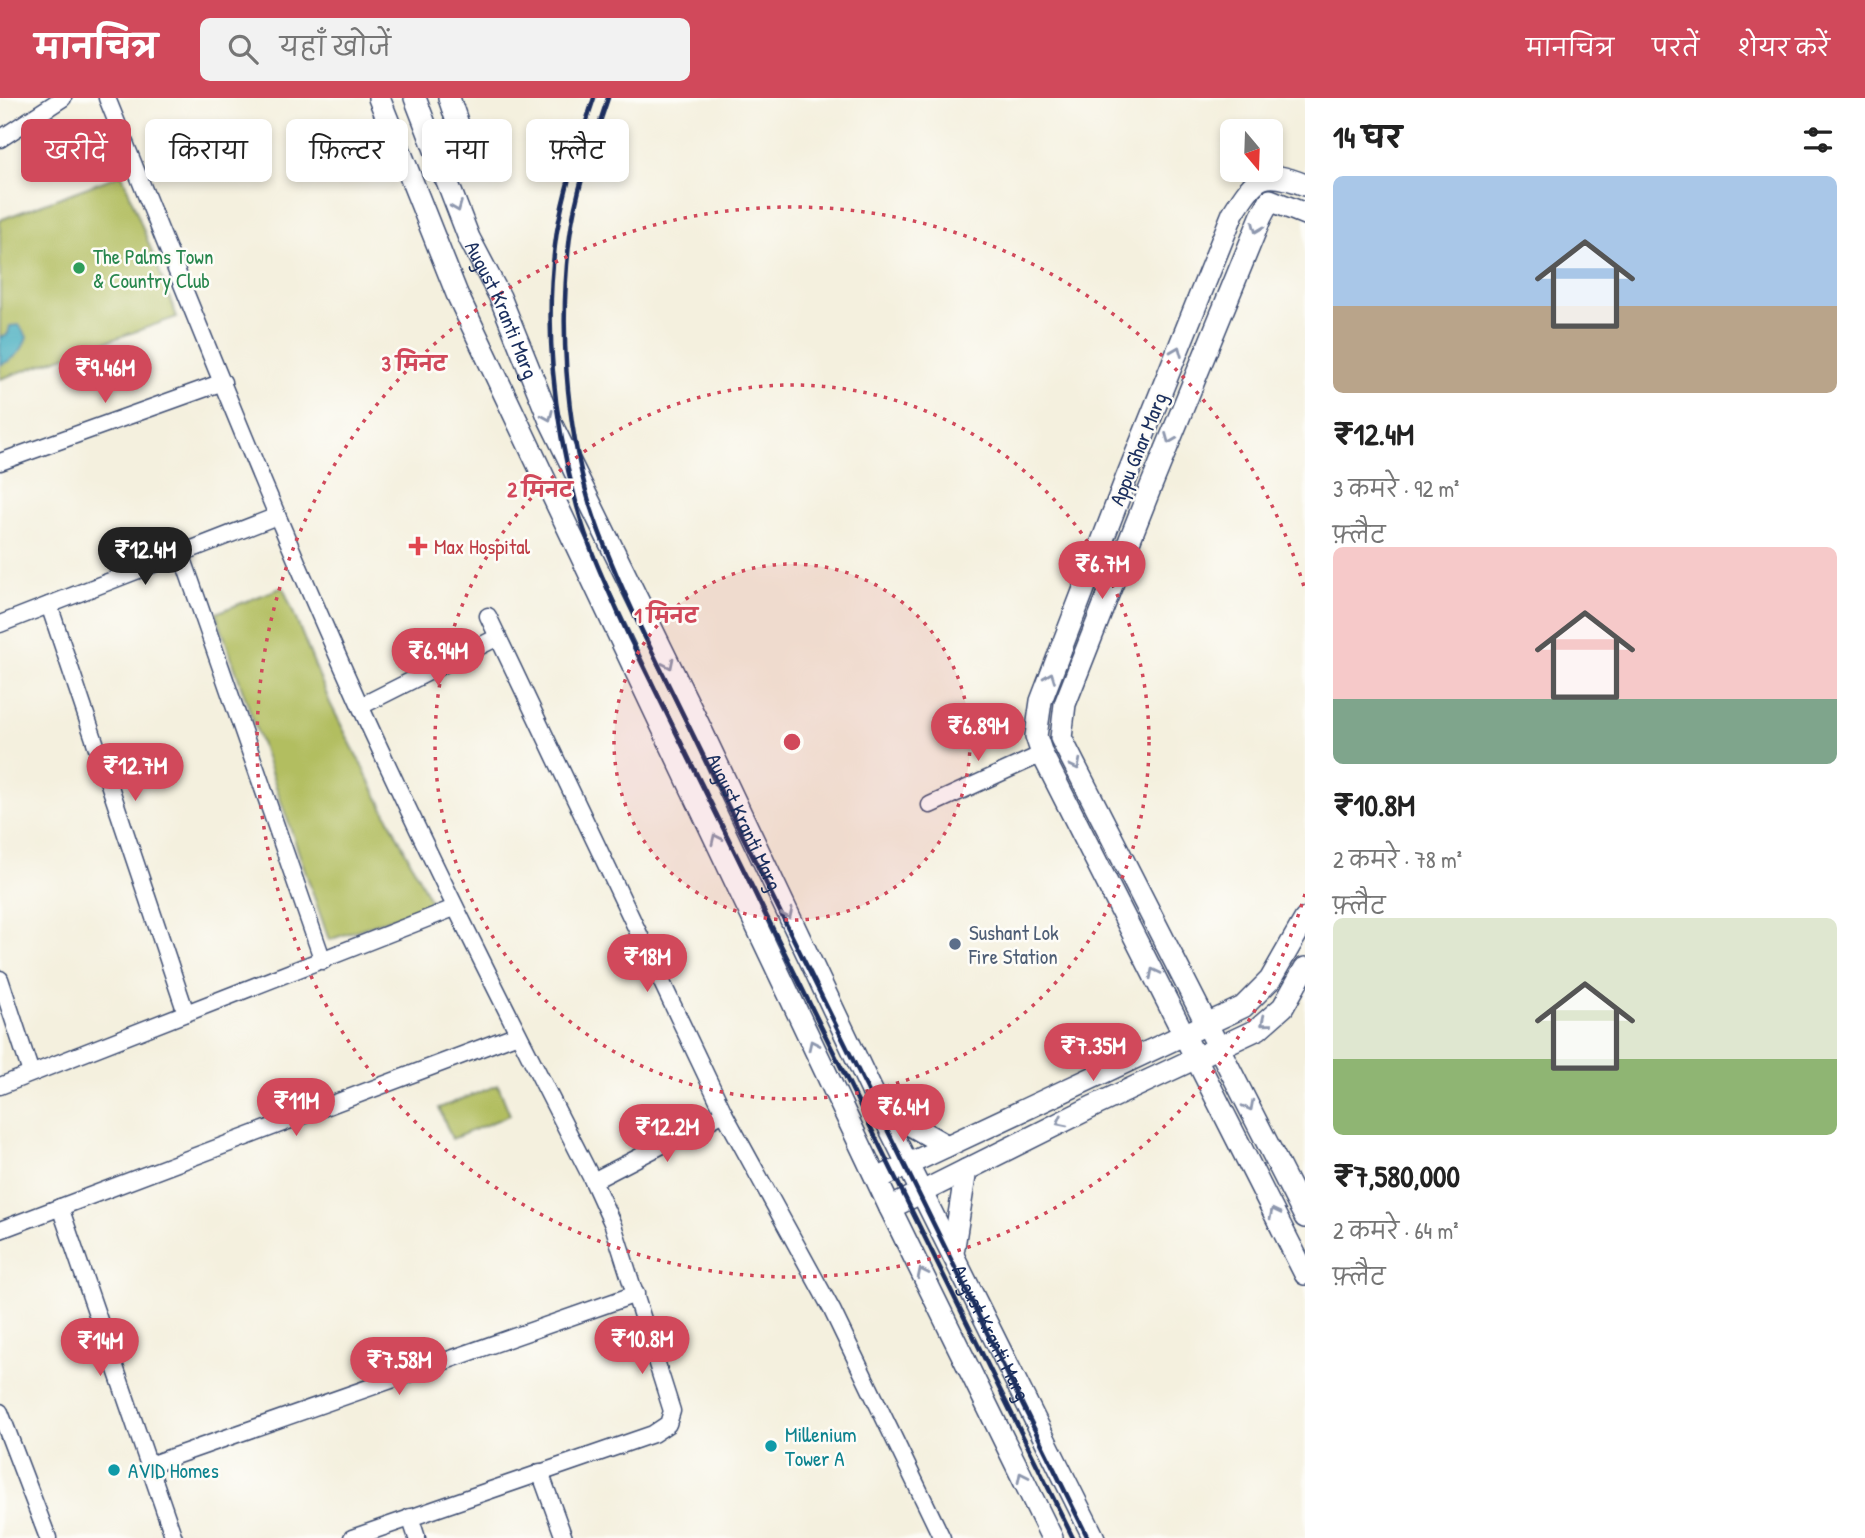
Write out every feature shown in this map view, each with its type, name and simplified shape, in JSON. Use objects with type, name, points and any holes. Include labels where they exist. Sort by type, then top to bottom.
[{"type":"street","points":[[0,139],[63,98]]},
{"type":"street","points":[[107,98],[276,516],[361,706],[454,908],[613,1225],[672,1411],[668,1424],[653,1434],[352,1538]]},
{"type":"street","name":"August Kranti Marg","points":[[415,98],[423,119]]},
{"type":"street","points":[[449,98],[456,119]]},
{"type":"street","name":"August Kranti Marg","points":[[378,102],[457,294],[890,1208],[1052,1538]]},
{"type":"street","points":[[1283,176],[1305,186]]},
{"type":"street","name":"August Kranti Marg","points":[[446,182],[469,238],[500,297],[550,421],[699,725],[880,1107],[1094,1538]]},
{"type":"street","name":"Appu Ghar Marg","points":[[1039,745],[1038,715],[1046,687],[1126,479],[1233,213],[1244,195],[1259,182]]},
{"type":"street","points":[[1266,182],[1270,200],[1305,214]]},
{"type":"street","name":"Appu Ghar Marg","points":[[1062,737],[1065,704],[1151,486],[1270,200]]},
{"type":"street","points":[[0,462],[223,382]]},
{"type":"street","points":[[0,624],[276,516]]},
{"type":"street","points":[[181,553],[323,961]]},
{"type":"street","points":[[49,605],[186,1013]]},
{"type":"street","points":[[488,615],[724,1113],[832,1310],[942,1538]]},
{"type":"street","points":[[361,706],[498,637]]},
{"type":"street","points":[[930,805],[1039,745],[1062,737],[1305,1217]]},
{"type":"street","points":[[1039,745],[1305,1274]]},
{"type":"street","points":[[0,1086],[454,908]]},
{"type":"street","points":[[877,1180],[1243,1007],[1270,980],[1305,919]]},
{"type":"street","points":[[890,1208],[1258,1029],[1283,1007],[1305,968]]},
{"type":"street","points":[[0,979],[31,1073]]},
{"type":"street","points":[[0,1230],[518,1034]]},
{"type":"street","points":[[880,1107],[947,1146]]},
{"type":"street","points":[[593,1181],[724,1113]]},
{"type":"street","points":[[953,1253],[966,1170]]},
{"type":"street","points":[[60,1207],[174,1538]]},
{"type":"street","points":[[149,1465],[636,1294]]},
{"type":"street","points":[[0,1412],[48,1538]]},
{"type":"street","points":[[540,1472],[564,1538]]},
{"type":"street","points":[[410,1517],[417,1538]]},
{"type":"green space","name":"The Palms Town & Country Club","points":[[101,182],[125,182],[177,317],[0,379],[0,220]]},
{"type":"green space","points":[[283,587],[330,703],[432,904],[329,940],[216,613]]},
{"type":"green space","points":[[498,1085],[510,1115],[452,1139],[439,1108]]},
{"type":"water","points":[[19,325],[27,337],[25,342],[17,354],[0,365],[0,337],[8,334],[10,326]]},
{"type":"railway","points":[[594,98],[560,214],[551,300],[556,404],[582,523],[630,639],[1073,1538]]},
{"type":"railway","points":[[608,98],[576,201],[570,236],[565,303],[566,372],[570,406],[590,505],[614,570],[643,633],[1088,1538]]},
{"type":"place","name":"The Palms Town & Country Club","points":[[79,268]]},
{"type":"place","name":"Max Hospital","points":[[418,546]]},
{"type":"place","name":"Sushant Lok Fire Station","points":[[955,944]]},
{"type":"place","name":"Millenium Tower A","points":[[771,1446]]},
{"type":"place","name":"AVID Homes","points":[[114,1470]]}]
